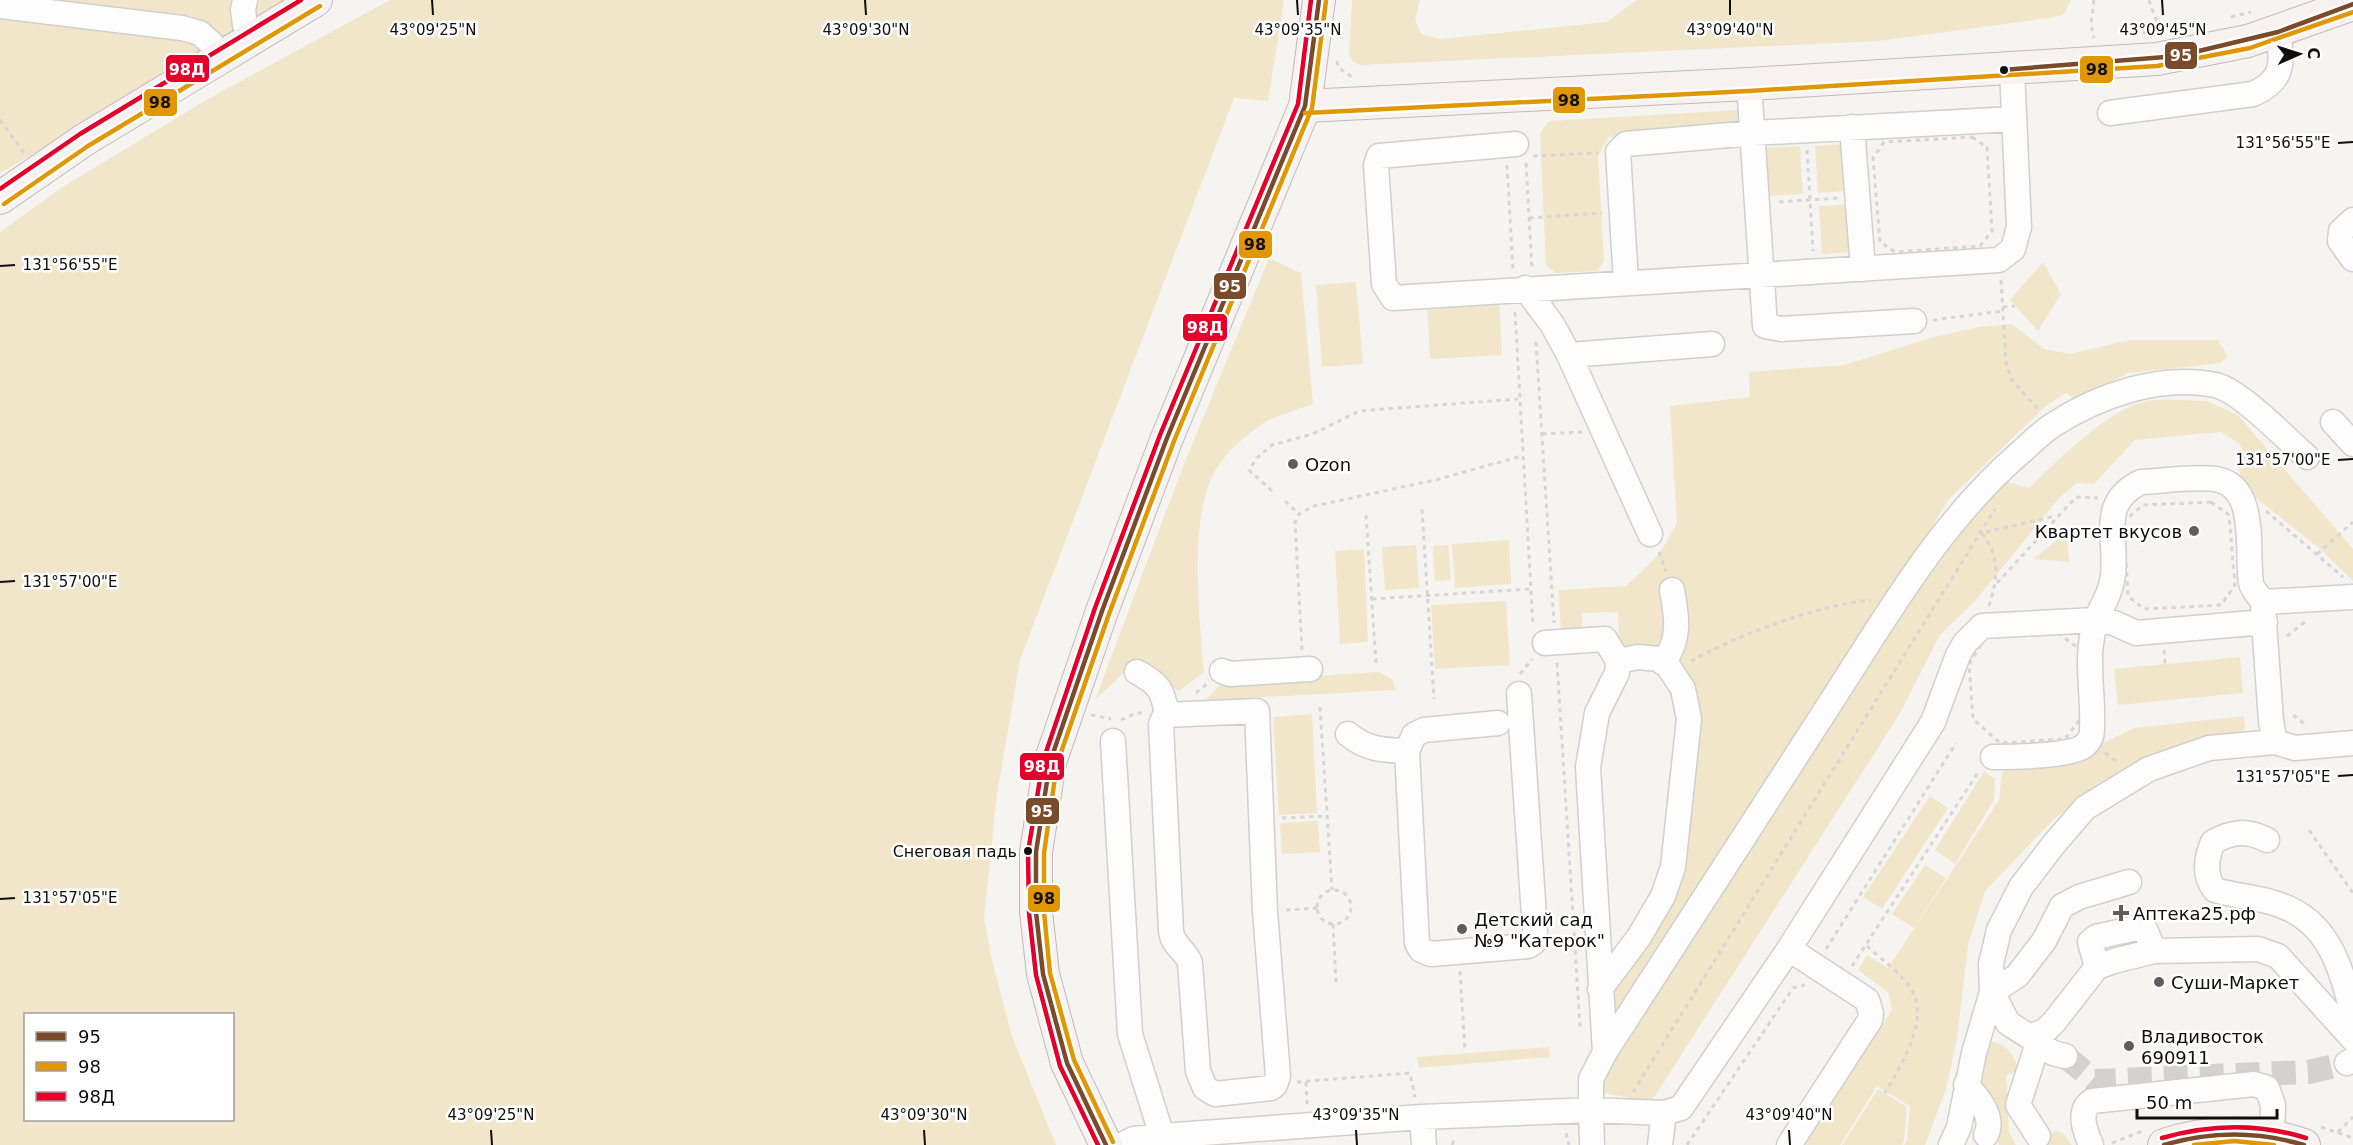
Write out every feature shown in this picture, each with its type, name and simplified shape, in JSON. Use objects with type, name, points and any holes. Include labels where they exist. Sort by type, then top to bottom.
[{"type":"main road","points":[[0,178],[212,44],[245,12],[287,0]]},
{"type":"main road","points":[[0,198],[84,140],[316,0]]},
{"type":"main road","points":[[1106,1145],[1067,1063],[1043,974],[1036,912],[1036,852],[1050,762],[1098,621],[1167,438],[1305,106],[1319,0]]},
{"type":"main road","points":[[1305,106],[1749,84],[2157,59],[2278,32],[2353,4]]},
{"type":"main road","points":[[2164,1145],[2212,1135],[2272,1135],[2304,1145]]},
{"type":"lane","points":[[0,6],[182,28],[200,33],[212,44]]},
{"type":"lane","points":[[2110,114],[2253,94],[2270,86],[2276,78],[2280,64],[2278,32]]},
{"type":"lane","points":[[1511,144],[1379,156],[1376,165],[1384,284],[1389,295],[1393,298],[1524,288],[1863,269],[1989,261],[2006,256],[2013,249],[2019,227],[2012,69]]},
{"type":"lane","points":[[1749,84],[1765,326],[1773,329],[1914,321]]},
{"type":"lane","points":[[1626,282],[1618,152],[1621,147],[1633,143],[1752,133],[2014,118]]},
{"type":"lane","points":[[1852,128],[1863,269]]},
{"type":"lane","points":[[2353,220],[2341,231],[2340,241],[2353,259]]},
{"type":"lane","points":[[1524,288],[1552,324],[1569,355],[1650,534]]},
{"type":"lane","points":[[1569,355],[1712,344]]},
{"type":"lane","points":[[1592,1145],[1591,1079],[1605,1052],[1898,598],[1967,503],[2001,469],[2052,426],[2084,408],[2113,396],[2171,382],[2196,382],[2230,390],[2307,457]]},
{"type":"lane","points":[[2333,422],[2353,444]]},
{"type":"lane","points":[[1993,757],[2022,757],[2074,750],[2088,742],[2092,732],[2089,663],[2096,620],[2112,582],[2112,520],[2118,500],[2141,482],[2215,479],[2234,488],[2240,494],[2246,514],[2251,585],[2264,612],[2271,721],[2275,742]]},
{"type":"lane","points":[[1121,1145],[1134,1139],[1309,1135],[1422,1117],[1625,1109],[1664,1113],[1681,1108],[1789,949],[1933,722],[1958,655],[1974,633],[1982,627],[2096,620],[2114,622],[2136,633],[2264,612],[2349,588]]},
{"type":"lane","points":[[1669,667],[1678,622],[1671,590]]},
{"type":"lane","points":[[1542,644],[1605,639],[1618,661],[1617,673],[1597,712],[1591,737],[1588,767],[1605,1052]]},
{"type":"lane","points":[[1600,989],[1644,929],[1663,896],[1673,867],[1689,719],[1683,689],[1669,667],[1659,659],[1638,657],[1618,661]]},
{"type":"lane","points":[[1222,671],[1230,674],[1307,669]]},
{"type":"lane","points":[[1137,672],[1152,680],[1163,694],[1166,715],[1161,729],[1171,931],[1175,945],[1187,954],[1190,963],[1198,1071],[1201,1083],[1205,1089],[1215,1094],[1271,1088],[1278,1076],[1264,911],[1257,711],[1166,715]]},
{"type":"lane","points":[[1498,723],[1424,730],[1414,735],[1407,751],[1417,943],[1421,950],[1431,954],[1528,946],[1534,942],[1519,694]]},
{"type":"lane","points":[[1348,734],[1360,744],[1374,749],[1407,751]]},
{"type":"lane","points":[[1113,741],[1130,1034],[1164,1139]]},
{"type":"lane","points":[[1952,1145],[1959,1127],[1966,1084],[1992,992],[1991,964],[1999,930],[2020,887],[2085,808],[2138,775],[2199,751],[2227,745],[2275,742],[2295,748],[2350,752]]},
{"type":"lane","points":[[2267,840],[2248,832],[2238,832],[2213,842],[2207,855],[2210,884],[2215,890],[2273,902],[2290,909],[2316,927],[2330,944],[2353,1014]]},
{"type":"lane","points":[[1992,992],[2016,976],[2044,941],[2062,906],[2079,897],[2129,882]]},
{"type":"lane","points":[[1789,949],[1814,976],[1867,1000],[1871,1012],[1870,1020],[1790,1145]]},
{"type":"lane","points":[[2038,1136],[2018,1105],[2034,1040],[2054,1022],[2097,967],[2154,951],[2258,949],[2278,956],[2353,1038]]},
{"type":"lane","points":[[1992,992],[2008,1023],[2053,1053],[2065,1056]]},
{"type":"lane","points":[[1966,1084],[1978,1097],[1986,1113],[1989,1124],[1986,1135]]},
{"type":"lane","points":[[2091,1145],[2082,1114],[2092,1101],[2254,1084],[2267,1088],[2273,1105],[2272,1135]]},
{"type":"lane","points":[[1660,1145],[1664,1113]]},
{"type":"lane","points":[[1422,1117],[1424,1145]]},
{"type":"path","points":[[2094,0],[2091,24],[2094,39],[2105,39]]},
{"type":"path","points":[[2149,0],[2160,31]]},
{"type":"path","points":[[2222,20],[2256,10]]},
{"type":"path","points":[[2138,34],[2170,29]]},
{"type":"path","points":[[1336,57],[1339,68],[1349,77],[1356,78]]},
{"type":"path","points":[[0,120],[28,160]]},
{"type":"path","points":[[1806,130],[1815,272]]},
{"type":"path","points":[[1972,137],[1987,147],[1992,231],[1980,246],[1895,252],[1880,242],[1876,203],[1873,158],[1884,142],[1972,137]]},
{"type":"path","points":[[1511,144],[1524,288]]},
{"type":"path","points":[[1519,694],[1520,674],[1532,663],[1542,644],[1530,589],[1518,399],[1529,218],[1526,157],[1618,152]]},
{"type":"path","points":[[1785,202],[1832,199]]},
{"type":"path","points":[[1529,218],[1622,212]]},
{"type":"path","points":[[2002,296],[2006,362],[2011,380],[2052,426]]},
{"type":"path","points":[[1914,321],[1937,320],[2015,306]]},
{"type":"path","points":[[1536,339],[1542,434],[1542,644],[1580,1028]]},
{"type":"path","points":[[1272,491],[1249,470],[1257,458],[1272,445],[1313,434],[1354,413],[1518,399]]},
{"type":"path","points":[[1542,434],[1604,430]]},
{"type":"path","points":[[1307,669],[1295,522],[1299,514],[1314,506],[1435,480],[1522,456]]},
{"type":"path","points":[[1982,533],[1994,554],[1996,583],[2076,497],[2118,500]]},
{"type":"path","points":[[1285,501],[1299,514]]},
{"type":"path","points":[[2211,502],[2229,515],[2235,585],[2221,605],[2144,609],[2128,596],[2124,521],[2144,505],[2211,502]]},
{"type":"path","points":[[1625,1109],[1628,1100],[1982,533],[1996,507]]},
{"type":"path","points":[[2262,507],[2317,554],[2349,588]]},
{"type":"path","points":[[1422,509],[1434,699]]},
{"type":"path","points":[[1366,515],[1376,663]]},
{"type":"path","points":[[1982,533],[2056,516]]},
{"type":"path","points":[[2317,554],[2353,522]]},
{"type":"path","points":[[1650,534],[1662,560],[1671,590]]},
{"type":"path","points":[[1372,599],[1530,589]]},
{"type":"path","points":[[1669,667],[1755,632],[1809,614],[1857,601],[1898,598]]},
{"type":"path","points":[[2285,638],[2305,622],[2314,621]]},
{"type":"path","points":[[2058,633],[2079,649],[2083,715],[2065,739],[2000,743],[1973,719],[1969,664],[1985,638],[2058,633]]},
{"type":"path","points":[[1320,706],[1332,890]]},
{"type":"path","points":[[2289,712],[2305,725],[2314,725]]},
{"type":"path","points":[[1084,721],[1087,714],[1121,720],[1136,713],[1166,715]]},
{"type":"path","points":[[2088,742],[2138,775]]},
{"type":"path","points":[[1688,1145],[1793,988],[1814,976],[1956,743]]},
{"type":"path","points":[[1854,963],[1984,762],[1993,757]]},
{"type":"path","points":[[1259,819],[1328,816]]},
{"type":"path","points":[[2309,830],[2353,893]]},
{"type":"path","points":[[1332,890],[1347,896],[1351,907],[1346,919],[1333,924],[1324,920],[1317,908],[1321,896],[1332,890]]},
{"type":"path","points":[[1264,911],[1317,908]]},
{"type":"path","points":[[1333,924],[1336,983]]},
{"type":"path","points":[[1867,946],[1910,987],[1917,999],[1918,1015],[1909,1050],[1885,1093]]},
{"type":"path","points":[[1459,951],[1465,1051]]},
{"type":"path","points":[[1278,1076],[1299,1082],[1410,1073]]},
{"type":"path","points":[[2338,1132],[2353,1117]]},
{"type":"shaded area","points":[[0,0],[303,0],[0,173]]},
{"type":"shaded area","points":[[390,0],[1284,0],[1268,101],[1234,98],[1020,660],[997,794],[984,917],[992,960],[1012,1036],[1056,1145],[0,1145],[0,232],[61,188],[208,99]]},
{"type":"shaded area","points":[[1352,0],[1420,0],[1415,19],[1421,34],[1440,39],[1607,22],[1637,0],[2071,0],[2063,15],[1879,41],[1360,65],[1353,62],[1349,54]]},
{"type":"shaded area","points":[[1739,110],[1747,128],[1609,137],[1598,156],[1604,261],[1597,271],[1556,273],[1546,265],[1540,133],[1549,121]]},
{"type":"shaded area","points":[[1844,144],[1847,191],[1818,193],[1815,146]]},
{"type":"shaded area","points":[[1800,146],[1803,194],[1769,196],[1766,148]]},
{"type":"shaded area","points":[[1849,204],[1852,252],[1822,254],[1819,206]]},
{"type":"shaded area","points":[[1269,258],[1301,273],[1313,404],[1274,418],[1249,433],[1220,463],[1207,489],[1202,513],[1198,568],[1204,672],[1179,691],[1136,661],[1095,700],[1182,469]]},
{"type":"shaded area","points":[[2043,262],[2061,294],[2038,331],[2010,300]]},
{"type":"shaded area","points":[[1356,282],[1363,364],[1322,367],[1316,285]]},
{"type":"shaded area","points":[[1499,297],[1502,355],[1430,359],[1427,301]]},
{"type":"shaded area","points":[[2012,324],[2044,349],[2070,354],[2130,340],[2218,340],[2228,356],[2221,363],[2129,373],[2074,399],[2066,393],[2046,406],[1950,498],[1612,1028],[1608,991],[1681,872],[1677,663],[1671,622],[1662,649],[1625,649],[1619,643],[1618,612],[1582,613],[1580,628],[1569,630],[1561,628],[1558,590],[1626,586],[1654,560],[1664,546],[1677,523],[1670,406],[1750,397],[1749,372],[1844,365],[1934,337],[1980,327]]},
{"type":"shaded area","points":[[2158,400],[2207,401],[2238,415],[2353,549],[2353,581],[2319,548],[2247,491],[2237,466],[2243,452],[2240,444],[2221,432],[2135,440],[2094,484],[2077,483],[2060,497],[1974,602],[1940,635],[1899,715],[1651,1102],[1604,1093],[1600,1082],[1970,511],[2004,481],[2029,488],[2098,426],[2129,407]]},
{"type":"shaded area","points":[[2067,533],[2069,562],[2033,559]]},
{"type":"shaded area","points":[[1509,540],[1511,584],[1455,588],[1452,544]]},
{"type":"shaded area","points":[[1416,545],[1419,588],[1385,590],[1382,547]]},
{"type":"shaded area","points":[[1448,545],[1451,580],[1435,581],[1433,546]]},
{"type":"shaded area","points":[[1364,549],[1368,642],[1340,644],[1335,551]]},
{"type":"shaded area","points":[[1506,601],[1510,665],[1435,669],[1431,605]]},
{"type":"shaded area","points":[[2240,657],[2243,693],[2118,705],[2114,669]]},
{"type":"shaded area","points":[[1379,672],[1392,679],[1396,690],[1206,700],[1222,682]]},
{"type":"shaded area","points":[[1312,714],[1317,813],[1279,815],[1273,717]]},
{"type":"shaded area","points":[[2244,716],[2245,729],[2236,735],[2149,757],[2100,783],[2052,821],[1985,891],[1968,945],[1957,1039],[1946,1089],[1925,1145],[1904,1145],[1907,1140],[1910,1106],[1877,1086],[1840,1145],[1804,1145],[1892,1010],[1888,992],[1858,970],[1867,955],[1888,968],[1999,800],[2002,773],[2010,768],[2083,762],[2103,743],[2134,728]]},
{"type":"shaded area","points":[[1984,771],[1995,779],[1994,800],[1955,864],[1935,850]]},
{"type":"shaded area","points":[[1930,796],[1948,808],[1882,909],[1863,897]]},
{"type":"shaded area","points":[[1318,821],[1320,852],[1282,854],[1280,823]]},
{"type":"shaded area","points":[[1925,865],[1946,878],[1914,928],[1892,914]]},
{"type":"shaded area","points":[[1994,1042],[2003,1045],[2010,1052],[2018,1070],[2006,1076],[2009,1132],[2016,1145],[1999,1145],[1996,1135],[1979,1117],[1981,1061],[1986,1043]]},
{"type":"shaded area","points":[[1549,1047],[1550,1057],[1419,1068],[1417,1057]]},
{"type":"shaded area","points":[[1878,1089],[1907,1107],[1902,1145],[1842,1145]]},
{"type":"shaded area","points":[[2056,1131],[2063,1133],[2072,1145],[2035,1145],[2048,1133]]},
{"type":"tunnel","points":[[2065,1056],[2095,1081],[2309,1072],[2347,1063]]},
{"type":"transit line","name":"98Д","points":[[0,189],[80,134],[301,0]]},
{"type":"transit line","name":"98Д","points":[[1098,1145],[1060,1066],[1036,975],[1029,913],[1028,852],[1043,761],[1095,608],[1160,435],[1298,104],[1311,0]]},
{"type":"transit line","name":"95","points":[[1106,1145],[1067,1063],[1043,974],[1036,912],[1036,852],[1050,762],[1102,611],[1167,438],[1305,106],[1319,0]]},
{"type":"transit line","name":"98","points":[[1113,1142],[1074,1060],[1050,973],[1044,912],[1044,853],[1057,764],[1109,614],[1174,441],[1312,108],[1326,1]]},
{"type":"transit line","name":"95","points":[[2002,70],[2178,56],[2278,32],[2353,4]]},
{"type":"transit line","name":"98","points":[[4,204],[88,146],[320,6]]},
{"type":"transit line","name":"98","points":[[1305,113],[1749,91],[2157,66],[2250,48],[2353,12]]},
{"type":"transit line","name":"98Д","points":[[2162,1138],[2198,1130],[2234,1127],[2270,1130],[2306,1138]]},
{"type":"transit line","name":"95","points":[[2164,1145],[2199,1137],[2234,1134],[2269,1137],[2304,1145]]},
{"type":"transit line","name":"98","points":[[2194,1145],[2234,1141],[2274,1145]]},
{"type":"place","name":"Ozon","points":[[1293,464]]},
{"type":"place","name":"Квартет вкусов","points":[[2194,531]]},
{"type":"place","name":"Снеговая падь","points":[[1028,851]]},
{"type":"place","name":"Аптека25.рф","points":[[2121,913]]},
{"type":"place","name":"Детский сад №9 \"Катерок\"","points":[[1462,929]]},
{"type":"place","name":"Суши-Маркет","points":[[2159,982]]},
{"type":"place","name":"Владивосток 690911","points":[[2129,1046]]}]
